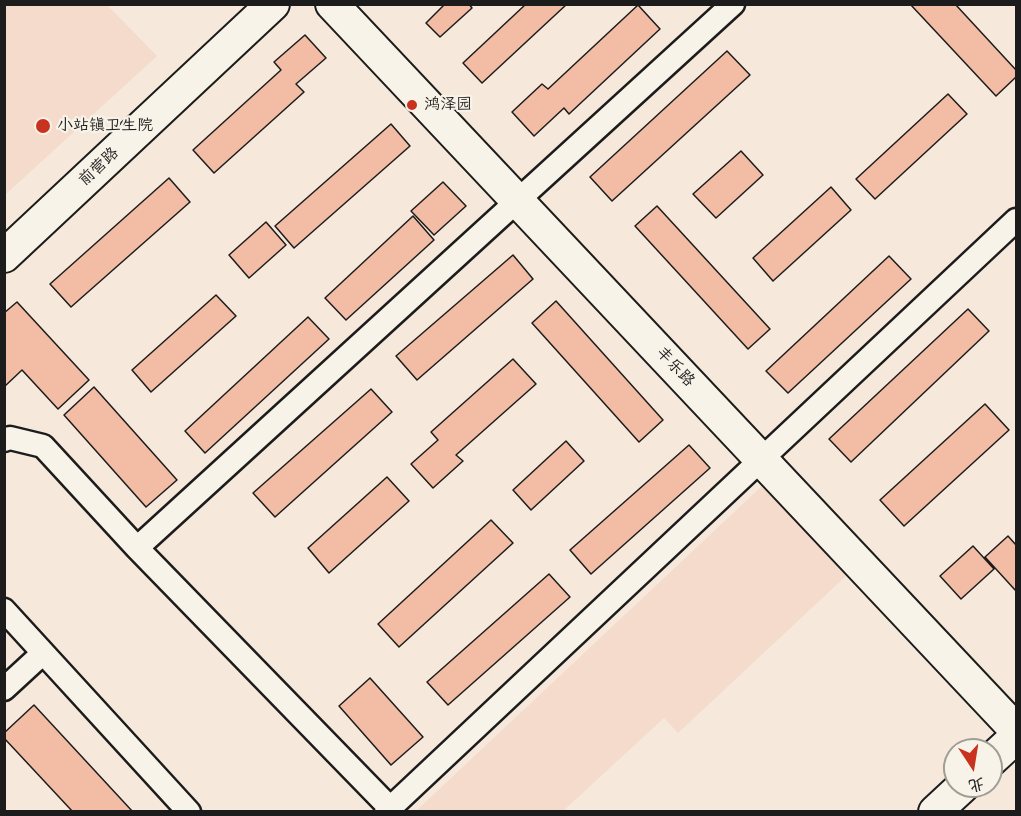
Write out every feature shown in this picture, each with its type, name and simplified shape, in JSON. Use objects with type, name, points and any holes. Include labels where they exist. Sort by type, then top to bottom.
[{"type":"street","name":"前营路","points":[[4,229],[247,4]]},
{"type":"street","name":"前营路","points":[[4,256],[273,4]]},
{"type":"street","name":"丰乐路","points":[[332,4],[523,197],[766,454],[1017,711]]},
{"type":"street","name":"丰乐路","points":[[351,4],[523,197]]},
{"type":"street","points":[[137,548],[733,4]]},
{"type":"street","points":[[4,440],[10,438],[44,446],[137,548],[388,810],[1017,220]]},
{"type":"street","name":"丰乐路","points":[[766,454],[1017,730]]},
{"type":"street","points":[[4,610],[189,812]]},
{"type":"street","points":[[4,689],[42,654]]},
{"type":"street","points":[[1003,749],[1017,737]]},
{"type":"street","points":[[935,812],[950,798]]},
{"type":"shaded area","name":"小站镇卫生院","points":[[5,4],[107,5],[157,56],[5,195]]},
{"type":"shaded area","points":[[763,485],[847,575],[678,733],[664,718],[563,811],[416,811]]},
{"type":"building","points":[[445,4],[469,4],[472,8],[440,37],[426,23]]},
{"type":"building","points":[[526,4],[567,4],[482,83],[463,63]]},
{"type":"building","points":[[910,4],[955,4],[1016,70],[1016,77],[996,96]]},
{"type":"building","points":[[638,5],[660,29],[569,114],[564,108],[534,136],[512,112],[542,84],[548,89]]},
{"type":"building","points":[[305,35],[326,58],[296,84],[304,92],[214,173],[193,150],[281,70],[274,62]]},
{"type":"building","points":[[727,51],[750,75],[612,201],[590,177]]},
{"type":"building","points":[[948,94],[967,114],[875,199],[856,179]]},
{"type":"building","points":[[391,124],[410,146],[294,248],[275,226]]},
{"type":"building","points":[[741,151],[763,175],[716,218],[693,194]]},
{"type":"building","points":[[169,178],[190,202],[71,307],[50,284]]},
{"type":"building","points":[[443,182],[466,206],[434,235],[411,211]]},
{"type":"building","points":[[831,187],[851,210],[773,281],[753,258]]},
{"type":"building","points":[[657,206],[770,329],[748,349],[635,226]]},
{"type":"building","points":[[413,216],[434,240],[346,320],[325,298]]},
{"type":"building","points":[[266,222],[286,245],[249,278],[229,255]]},
{"type":"building","points":[[513,255],[533,279],[417,380],[396,356]]},
{"type":"building","points":[[889,256],[911,279],[788,393],[766,371]]},
{"type":"building","points":[[216,295],[236,316],[151,392],[132,370]]},
{"type":"building","points":[[556,301],[663,420],[639,442],[532,323]]},
{"type":"building","points":[[17,302],[89,380],[58,409],[22,370],[4,387],[4,313]]},
{"type":"building","points":[[968,309],[989,331],[851,462],[829,439]]},
{"type":"building","points":[[308,317],[329,339],[205,453],[185,431]]},
{"type":"building","points":[[513,359],[536,384],[456,455],[463,461],[433,488],[411,464],[438,440],[431,432]]},
{"type":"building","points":[[94,387],[177,480],[146,507],[64,415]]},
{"type":"building","points":[[371,389],[392,412],[275,517],[253,493]]},
{"type":"building","points":[[985,404],[1009,430],[904,526],[880,500]]},
{"type":"building","points":[[566,441],[584,461],[531,510],[513,490]]},
{"type":"building","points":[[689,445],[710,468],[591,574],[570,550]]},
{"type":"building","points":[[387,477],[409,501],[329,573],[308,548]]},
{"type":"building","points":[[491,520],[513,543],[399,647],[378,624]]},
{"type":"building","points":[[1008,536],[1016,545],[1016,591],[985,557]]},
{"type":"building","points":[[973,546],[994,569],[961,599],[940,576]]},
{"type":"building","points":[[549,574],[570,597],[448,705],[427,682]]},
{"type":"building","points":[[370,678],[423,737],[391,765],[339,706]]},
{"type":"building","points":[[34,705],[133,812],[73,812],[4,738],[4,733]]},
{"type":"place","name":"鸿泽园","points":[[412,105]]},
{"type":"place","name":"小站镇卫生院","points":[[43,126]]}]
